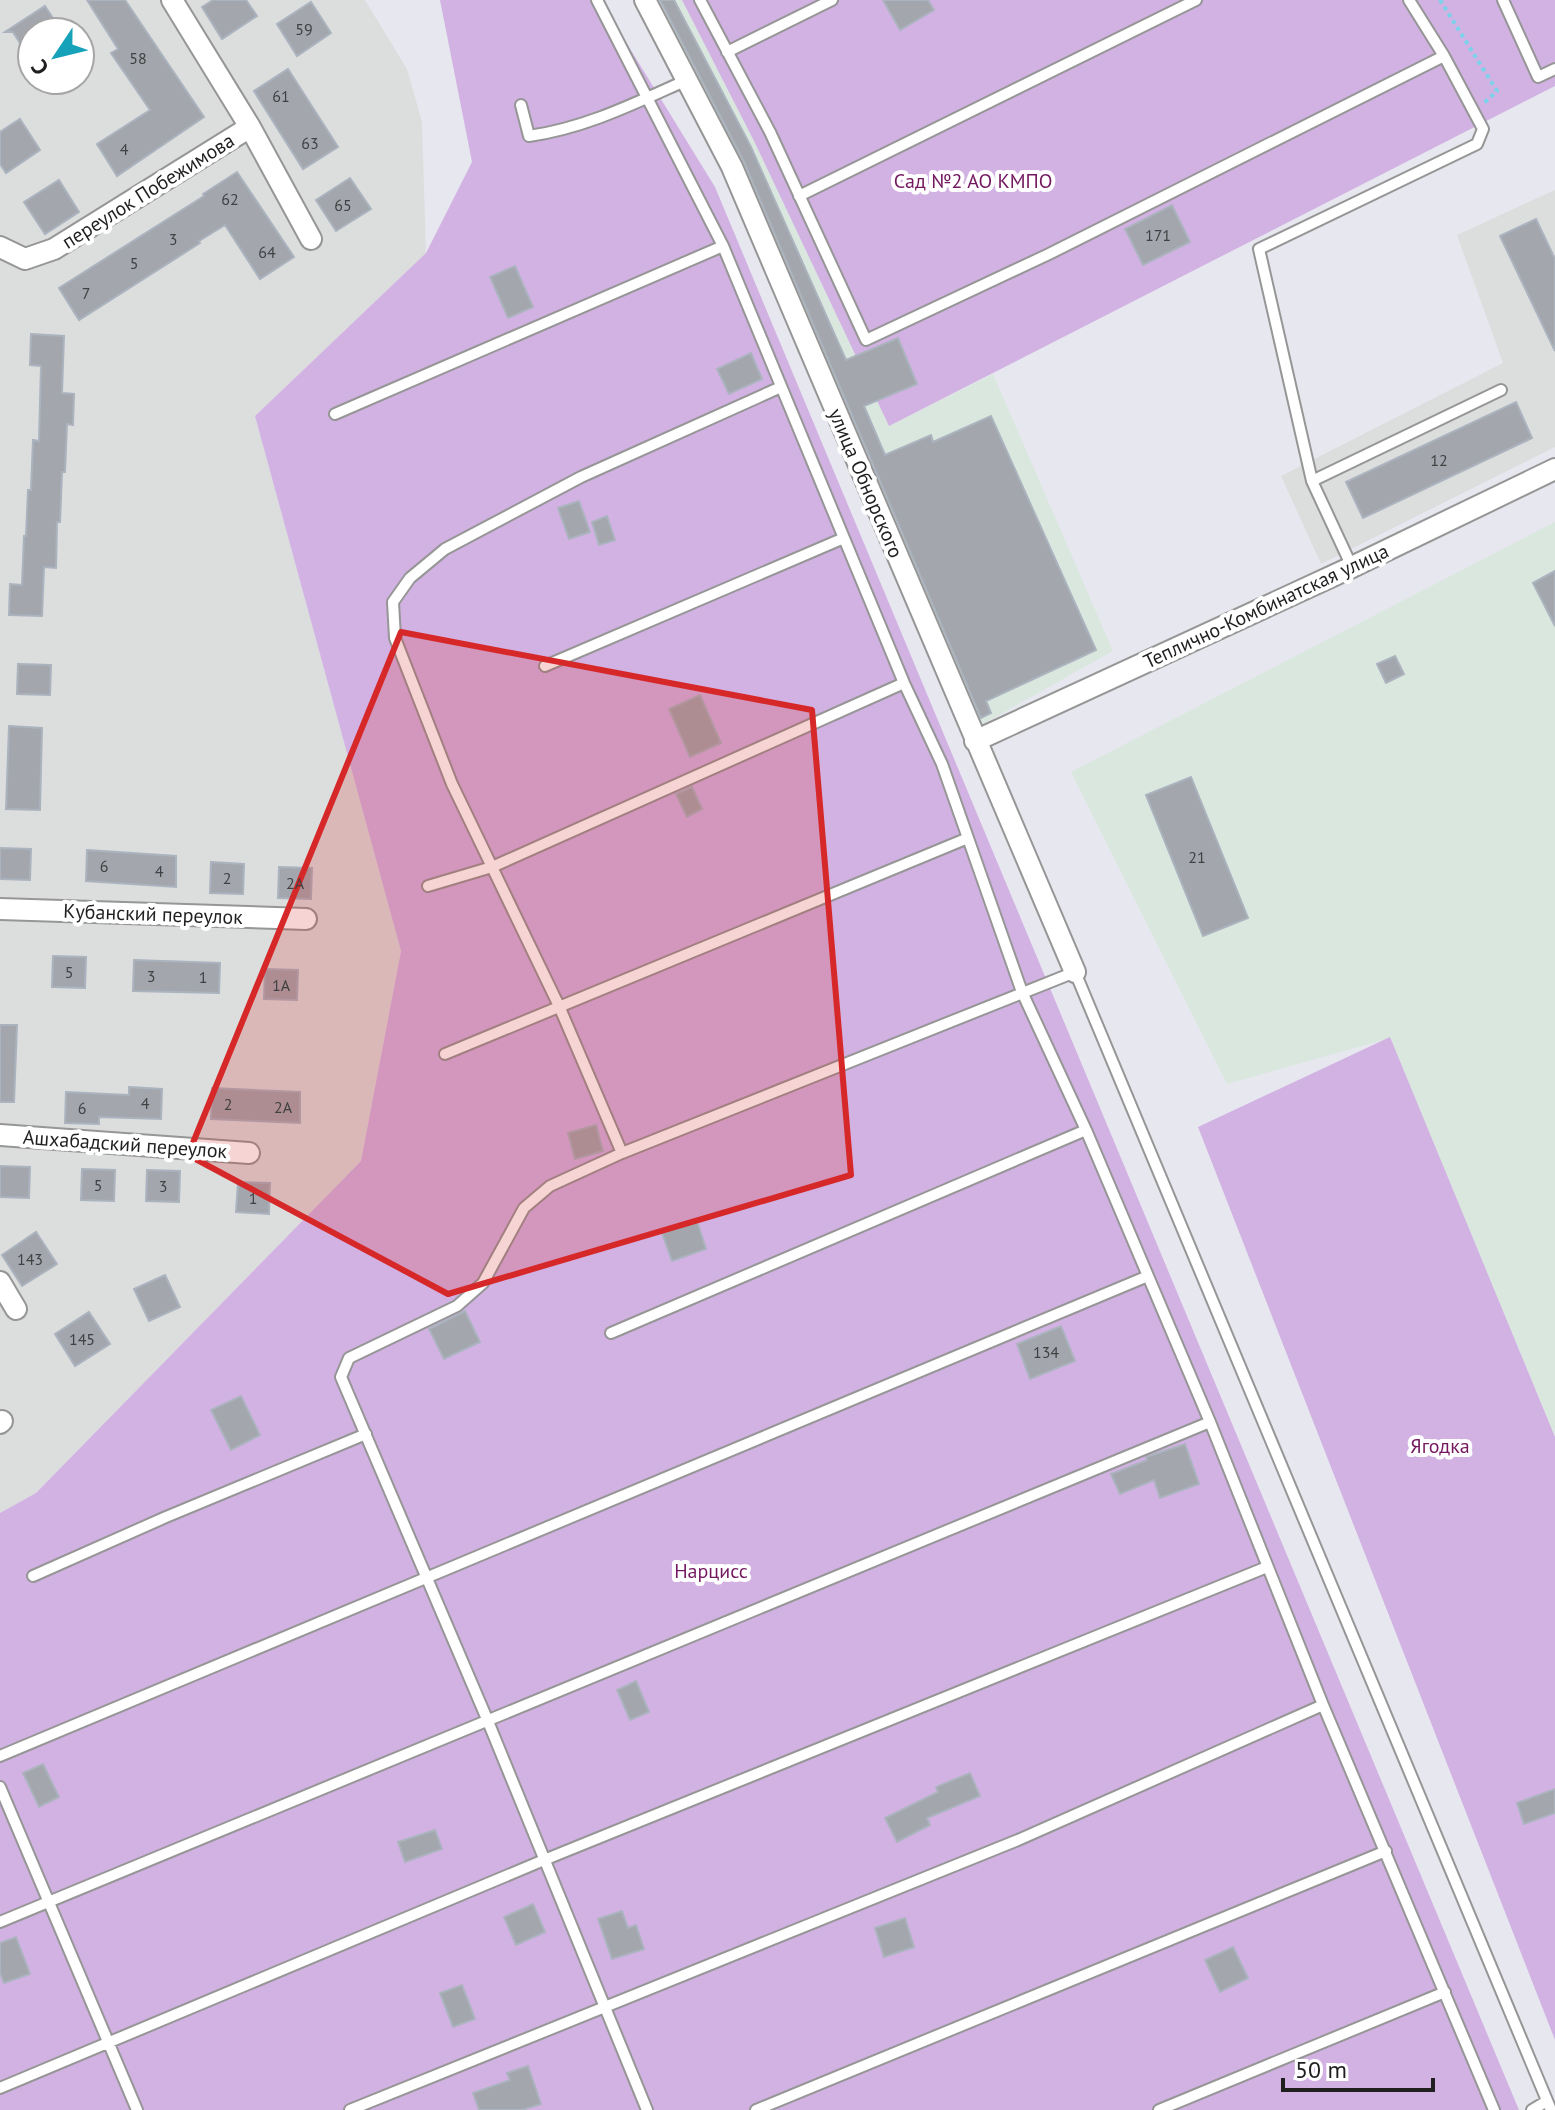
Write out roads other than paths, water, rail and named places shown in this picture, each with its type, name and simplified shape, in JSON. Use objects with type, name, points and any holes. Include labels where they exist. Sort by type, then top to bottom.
[{"type":"street","points":[[172,0],[250,127],[311,239]]},
{"type":"street","name":"улица Обнорского","points":[[645,0],[732,167],[1075,972]]},
{"type":"street","name":"переулок Побежимова","points":[[0,247],[25,259],[54,249],[250,127]]},
{"type":"street","points":[[0,239],[0,254]]},
{"type":"street","name":"Теплично-Комбинатская улица","points":[[975,741],[1352,567],[1555,469]]},
{"type":"street","name":"Кубанский переулок","points":[[0,909],[306,919]]},
{"type":"street","name":"Ашхабадский переулок","points":[[0,1135],[249,1153]]},
{"type":"street","points":[[0,1282],[16,1309]]},
{"type":"lane","points":[[597,0],[723,246],[904,683],[942,764],[1022,992],[1086,1130],[1210,1422],[1323,1705],[1494,2110]]},
{"type":"lane","points":[[700,0],[770,132],[866,340],[1049,254],[1444,56]]},
{"type":"lane","points":[[727,52],[832,0]]},
{"type":"lane","points":[[799,196],[1196,0]]},
{"type":"lane","points":[[1352,567],[1312,481],[1259,249],[1477,144],[1483,129],[1444,56],[1409,0]]},
{"type":"lane","points":[[1503,0],[1538,77],[1555,69]]},
{"type":"lane","points":[[521,105],[529,136],[574,128],[687,80]]},
{"type":"lane","points":[[335,414],[723,246]]},
{"type":"lane","points":[[622,1153],[559,1006],[452,784],[395,638],[393,602],[410,578],[445,549],[581,477],[781,387]]},
{"type":"lane","points":[[1312,481],[1501,390]]},
{"type":"lane","points":[[545,666],[844,538]]},
{"type":"lane","points":[[428,886],[492,867],[904,683]]},
{"type":"lane","points":[[445,1054],[968,838]]},
{"type":"lane","points":[[647,2110],[487,1719],[341,1377],[349,1358],[457,1306],[483,1283],[524,1208],[550,1186],[622,1153],[1075,972],[1549,2106],[1532,2110]]},
{"type":"lane","points":[[611,1333],[1086,1130]]},
{"type":"lane","points":[[0,1756],[1148,1276]]},
{"type":"lane","points":[[0,1922],[1210,1422]]},
{"type":"lane","points":[[33,1576],[366,1434]]},
{"type":"lane","points":[[0,2088],[544,1860],[1267,1567]]},
{"type":"lane","points":[[350,2110],[1018,1840],[1323,1705]]},
{"type":"lane","points":[[0,1787],[137,2110]]},
{"type":"lane","points":[[756,2110],[1386,1851]]},
{"type":"lane","points":[[1159,2110],[1445,1992]]},
{"type":"park label","name":"Сад №2 АО КМПО","points":[[973,181]]},
{"type":"park label","name":"Ягодка","points":[[1440,1446]]},
{"type":"park label","name":"Нарцисс","points":[[711,1571]]}]
